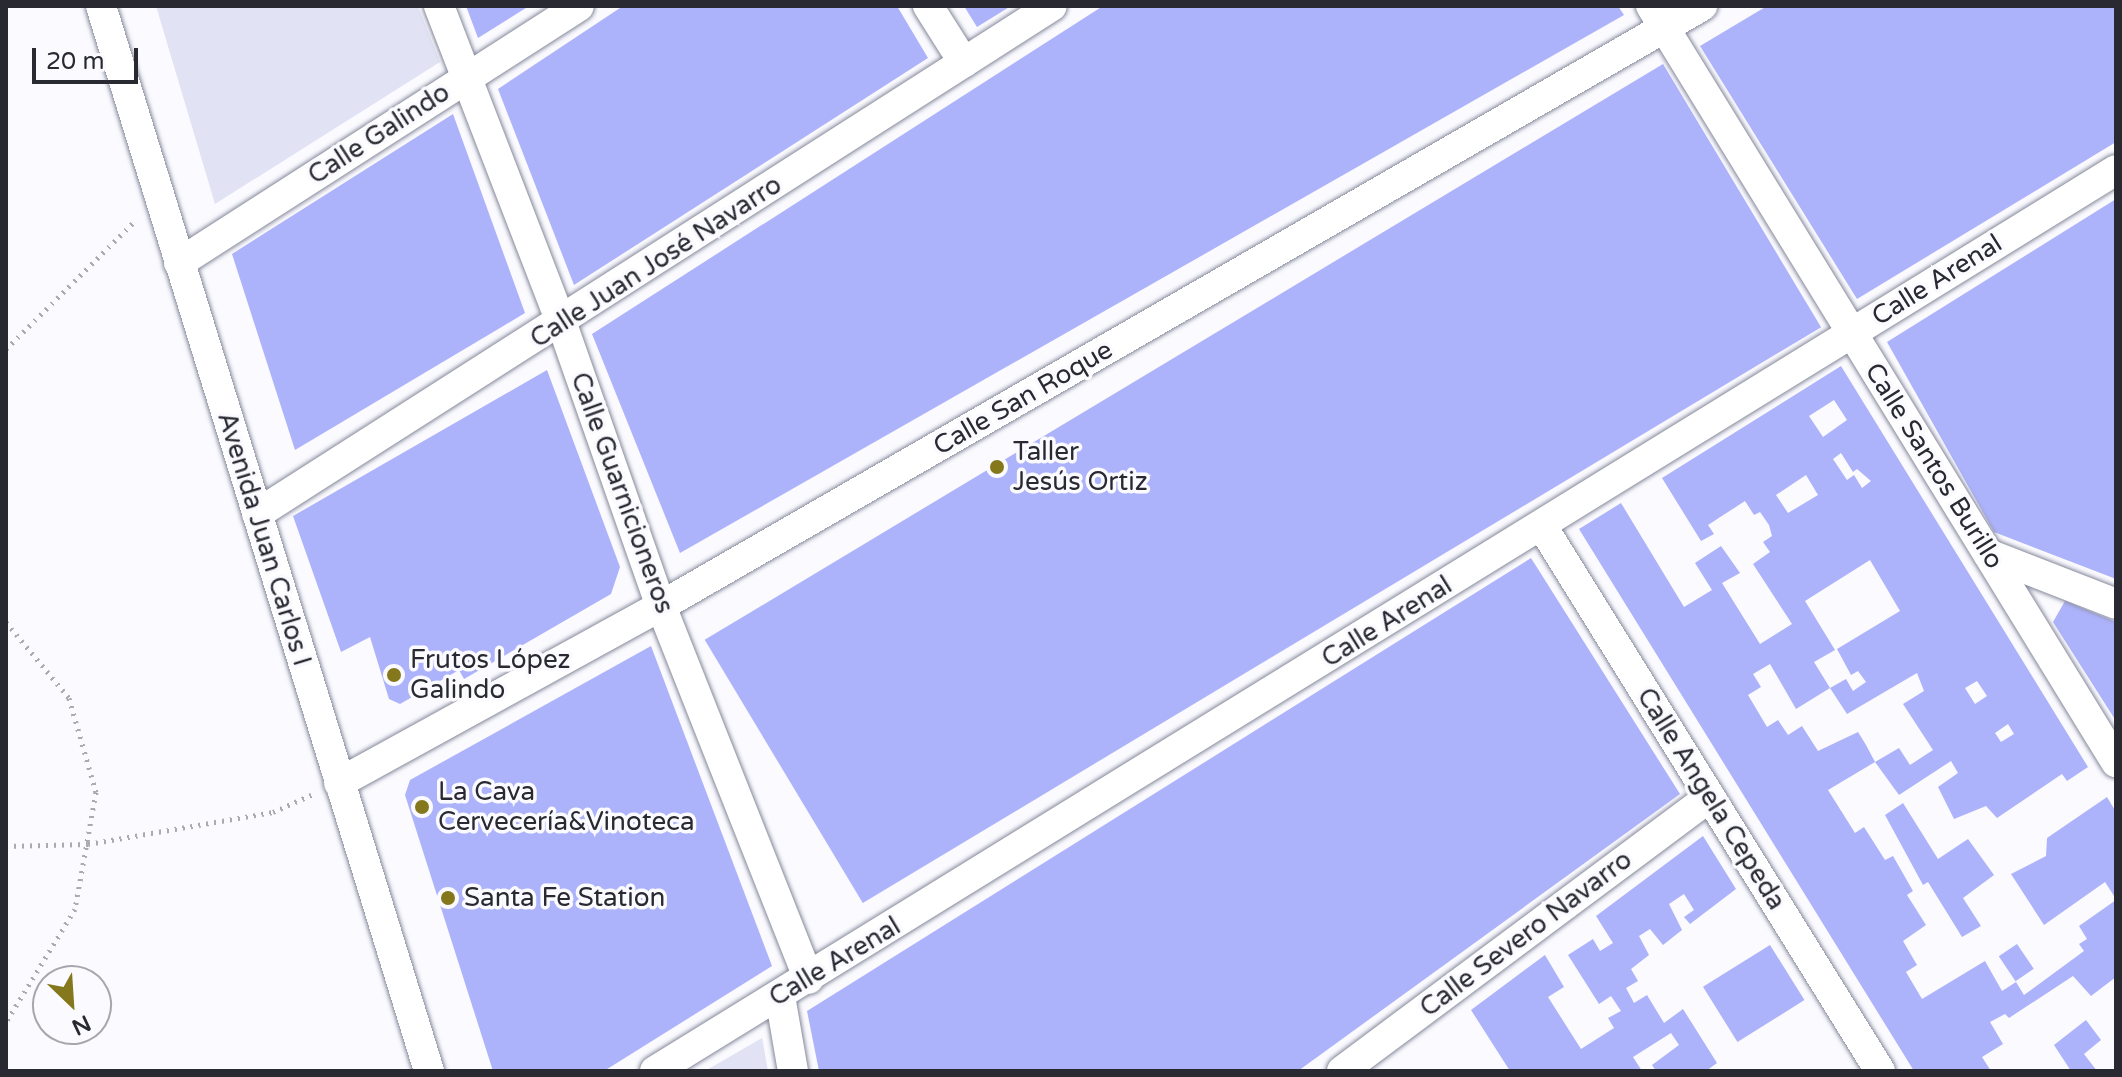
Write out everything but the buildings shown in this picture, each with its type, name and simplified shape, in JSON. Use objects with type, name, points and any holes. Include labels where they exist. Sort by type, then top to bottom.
[{"type":"street","name":"Avenida Juan Carlos I","points":[[101,6],[429,1071]]},
{"type":"street","name":"Calle Guarnicioneros","points":[[439,6],[562,324],[661,606],[809,979]]},
{"type":"street","name":"Calle Galindo","points":[[179,263],[579,6]]},
{"type":"street","points":[[928,6],[964,63]]},
{"type":"street","name":"Calle Juan José Navarro","points":[[257,514],[562,324],[1052,6]]},
{"type":"street","name":"Calle San Roque","points":[[339,783],[661,606],[1658,17],[1702,6]]},
{"type":"street","name":"Calle Santos Burillo","points":[[1658,17],[2116,762]]},
{"type":"street","name":"Calle Arenal","points":[[655,1071],[809,979],[2116,170]]},
{"type":"street","name":"Calle Angela Cepeda","points":[[1542,526],[1880,1071]]},
{"type":"street","points":[[1988,554],[2116,604]]},
{"type":"street","name":"Calle Severo Navarro","points":[[1342,1071],[1710,797]]},
{"type":"street","points":[[780,996],[793,1071]]},
{"type":"path","points":[[6,349],[160,197]]},
{"type":"path","points":[[6,622],[69,698],[96,792],[75,909],[6,1022]]},
{"type":"path","points":[[6,846],[88,844],[273,812],[339,783]]},
{"type":"shaded area","points":[[156,6],[418,6],[440,62],[215,204]]},
{"type":"shaded area","points":[[762,1038],[768,1071],[705,1071]]},
{"type":"place","name":"Taller Jesús Ortiz","points":[[997,467]]},
{"type":"place","name":"Frutos López Galindo","points":[[394,675]]},
{"type":"place","name":"La Cava Cervecería&Vinoteca","points":[[422,807]]},
{"type":"place","name":"Santa Fe Station","points":[[448,898]]}]
